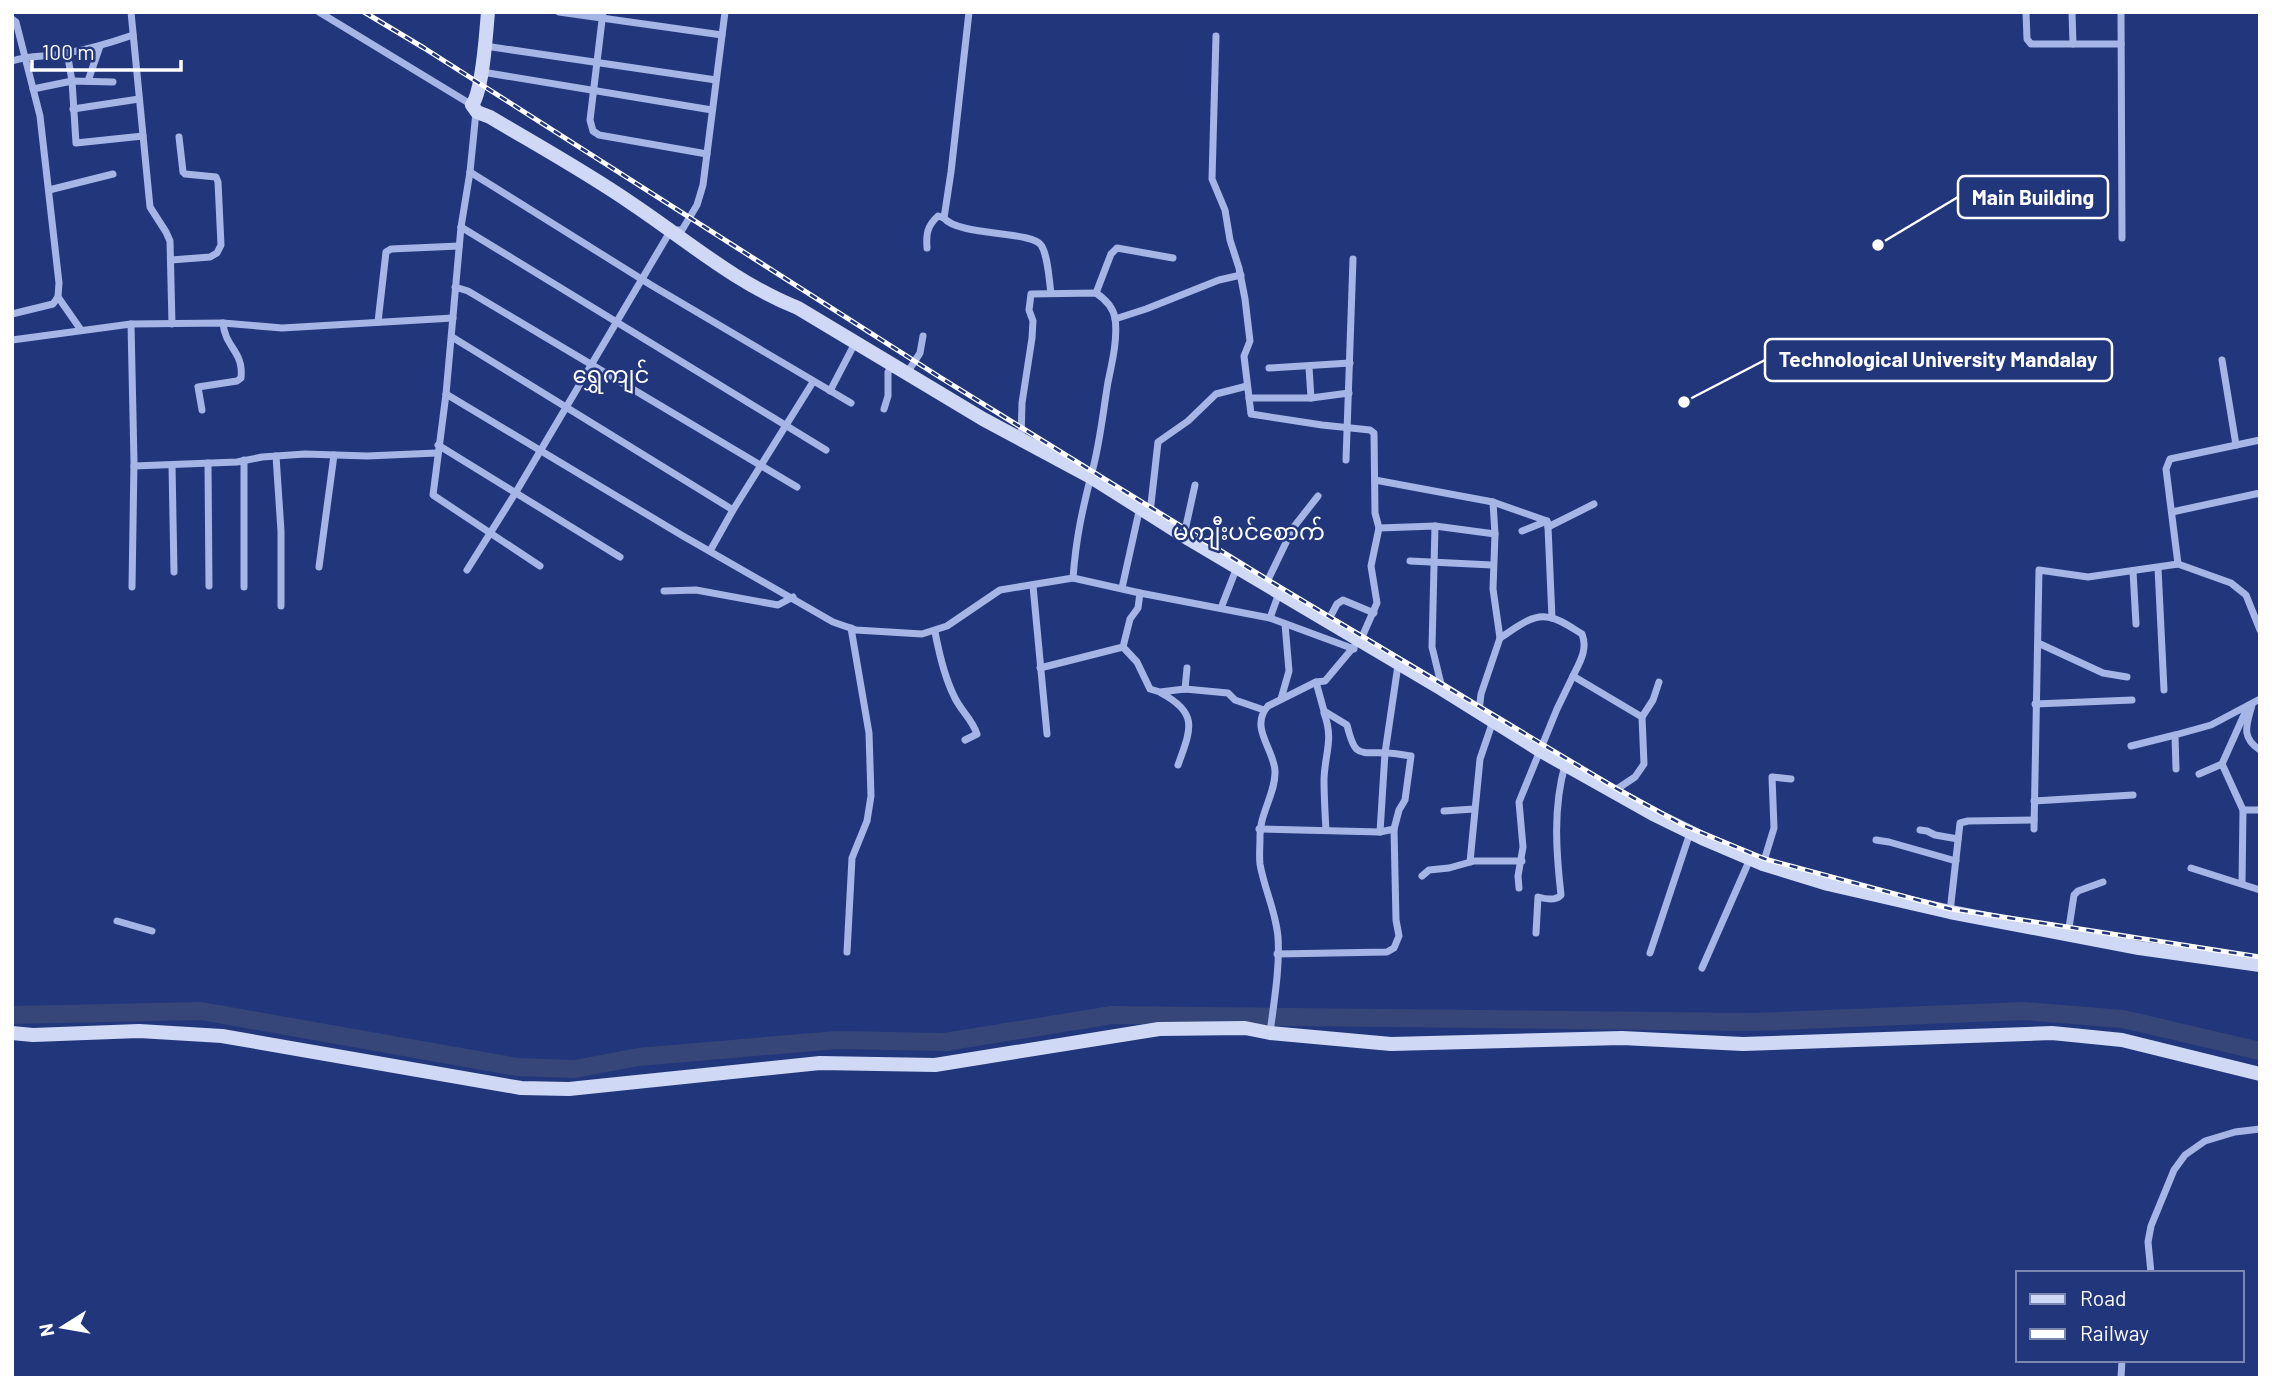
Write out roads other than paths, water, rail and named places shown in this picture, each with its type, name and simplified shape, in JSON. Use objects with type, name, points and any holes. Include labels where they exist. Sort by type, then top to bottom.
[{"type":"street","points":[[131,12],[150,207],[170,241],[172,324]]},
{"type":"street","points":[[319,12],[474,109],[599,182],[772,297],[798,308],[1021,441],[1091,477],[1184,536],[1328,621],[1357,645]]},
{"type":"street","points":[[488,12],[474,109],[470,172],[461,227],[452,337],[433,495],[540,566]]},
{"type":"street","points":[[559,12],[602,15],[722,35]]},
{"type":"street","points":[[671,230],[682,230],[697,205],[703,185],[725,12]]},
{"type":"street","points":[[944,218],[969,12]]},
{"type":"street","points":[[2026,12],[2028,43],[2121,44]]},
{"type":"street","points":[[2073,12],[2073,44]]},
{"type":"street","points":[[2120,12],[2122,238]]},
{"type":"street","points":[[602,15],[590,120],[593,131],[599,135],[707,154]]},
{"type":"street","points":[[12,19],[16,22],[40,116],[59,283],[58,297],[53,304],[12,314]]},
{"type":"street","points":[[12,61],[25,56],[100,46],[133,35]]},
{"type":"street","points":[[1216,36],[1212,179],[1225,210],[1230,240],[1241,275],[1250,341],[1244,356],[1252,415],[1373,430],[1375,513],[1379,528],[1371,566],[1377,598],[1374,613],[1357,645],[1325,681],[1316,682],[1280,700],[1265,710],[1261,722],[1263,738],[1275,768],[1274,783],[1259,829],[1260,862],[1278,936],[1270,1028]]},
{"type":"street","points":[[88,81],[100,46]]},
{"type":"street","points":[[484,46],[716,80]]},
{"type":"street","points":[[67,52],[72,81],[76,143],[143,136]]},
{"type":"street","points":[[481,72],[712,110]]},
{"type":"street","points":[[33,89],[72,81],[113,82]]},
{"type":"street","points":[[73,109],[139,99]]},
{"type":"street","points":[[171,260],[210,257],[217,253],[221,245],[218,182],[216,177],[211,175],[183,172],[180,136]]},
{"type":"street","points":[[470,172],[642,280],[851,403]]},
{"type":"street","points":[[49,190],[113,174]]},
{"type":"street","points":[[927,248],[929,224],[938,216],[961,227],[1010,237],[1031,238],[1040,243],[1045,254],[1051,293]]},
{"type":"street","points":[[461,227],[826,450]]},
{"type":"street","points":[[467,570],[671,230]]},
{"type":"street","points":[[378,322],[386,252],[391,249],[459,246]]},
{"type":"street","points":[[1096,293],[1115,249],[1119,247],[1173,258]]},
{"type":"street","points":[[1346,460],[1353,260]]},
{"type":"street","points":[[1115,319],[1219,280],[1241,275]]},
{"type":"street","points":[[456,287],[797,487]]},
{"type":"street","points":[[1021,441],[1022,403],[1032,338],[1033,321],[1029,310],[1031,294],[1096,293],[1105,299],[1115,319],[1110,376],[1091,477],[1083,504],[1073,578]]},
{"type":"street","points":[[58,297],[81,330]]},
{"type":"street","points":[[12,340],[131,324],[223,323],[282,328],[453,318]]},
{"type":"street","points":[[202,410],[198,387],[237,381],[241,378],[242,366],[238,355],[228,343],[223,323]]},
{"type":"street","points":[[131,324],[134,466],[132,587]]},
{"type":"street","points":[[907,373],[920,353],[923,336]]},
{"type":"street","points":[[452,337],[733,510]]},
{"type":"street","points":[[831,391],[855,342]]},
{"type":"street","points":[[2222,360],[2236,445]]},
{"type":"street","points":[[1269,368],[1350,363]]},
{"type":"street","points":[[884,409],[888,396],[888,372],[894,366]]},
{"type":"street","points":[[1309,366],[1311,398]]},
{"type":"street","points":[[710,551],[813,382]]},
{"type":"street","points":[[1122,588],[1145,510],[1158,442],[1188,421],[1216,394],[1247,386]]},
{"type":"street","points":[[1249,398],[1311,398],[1349,393]]},
{"type":"street","points":[[446,394],[710,551],[834,622],[851,628],[880,633],[935,632],[1000,590],[1073,578],[1270,618],[1357,645],[1398,664],[1541,751],[1653,814],[1757,861],[1828,884],[1950,912],[2139,947],[2260,965]]},
{"type":"street","points":[[2178,564],[2165,469],[2170,459],[2260,440]]},
{"type":"street","points":[[134,466],[208,463],[276,456],[367,456],[438,449],[516,492],[621,557]]},
{"type":"street","points":[[319,567],[334,455]]},
{"type":"street","points":[[276,456],[280,506],[281,606]]},
{"type":"street","points":[[244,460],[244,587]]},
{"type":"street","points":[[208,463],[209,586]]},
{"type":"street","points":[[172,465],[174,572]]},
{"type":"street","points":[[1375,480],[1493,502],[1548,524]]},
{"type":"street","points":[[1184,536],[1195,485]]},
{"type":"street","points":[[2172,512],[2260,493]]},
{"type":"street","points":[[1266,585],[1293,528],[1318,496]]},
{"type":"street","points":[[1479,712],[1481,694],[1500,638],[1493,589],[1493,502]]},
{"type":"street","points":[[1522,531],[1548,524],[1594,504]]},
{"type":"street","points":[[1548,524],[1552,618]]},
{"type":"street","points":[[1379,528],[1435,526],[1495,534]]},
{"type":"street","points":[[1435,526],[1432,647],[1442,689]]},
{"type":"street","points":[[1410,561],[1492,565]]},
{"type":"street","points":[[2034,829],[2039,570],[2088,577],[2178,564],[2231,583],[2246,595],[2260,630]]},
{"type":"street","points":[[1221,608],[1237,567]]},
{"type":"street","points":[[2158,568],[2164,690]]},
{"type":"street","points":[[2133,571],[2136,624]]},
{"type":"street","points":[[1033,586],[1047,734]]},
{"type":"street","points":[[663,591],[696,590],[778,605],[793,597]]},
{"type":"street","points":[[1123,647],[1130,619],[1138,608],[1140,593]]},
{"type":"street","points":[[1270,618],[1279,593]]},
{"type":"street","points":[[1328,621],[1343,600],[1374,613]]},
{"type":"street","points":[[1500,638],[1529,620],[1545,616],[1582,634],[1584,638],[1583,656],[1557,709],[1519,802],[1522,861],[1518,876],[1519,888]]},
{"type":"street","points":[[1280,700],[1289,671],[1284,624]]},
{"type":"street","points":[[847,952],[852,859],[867,821],[871,796],[869,733],[851,628]]},
{"type":"street","points":[[935,632],[953,695],[977,734],[964,740]]},
{"type":"street","points":[[2038,643],[2103,673],[2127,677]]},
{"type":"street","points":[[1041,668],[1123,647]]},
{"type":"street","points":[[1123,647],[1137,662],[1150,689],[1176,701],[1186,711],[1189,723],[1188,738],[1178,765]]},
{"type":"street","points":[[1380,832],[1385,752],[1398,664]]},
{"type":"street","points":[[1185,689],[1187,668]]},
{"type":"street","points":[[1573,676],[1642,717]]},
{"type":"street","points":[[1316,682],[1329,727],[1330,742],[1324,781],[1326,830]]},
{"type":"street","points":[[1610,790],[1617,789],[1635,777],[1644,764],[1642,717],[1653,700],[1659,682]]},
{"type":"street","points":[[1160,692],[1185,689],[1228,693],[1236,700],[1265,710]]},
{"type":"street","points":[[2035,705],[2133,700]]},
{"type":"street","points":[[2131,746],[2211,725],[2253,702]]},
{"type":"street","points":[[2253,702],[2245,732],[2252,744],[2260,750]]},
{"type":"street","points":[[2199,774],[2222,764],[2253,702]]},
{"type":"street","points":[[1277,954],[1387,952],[1394,948],[1399,936],[1396,920],[1394,829],[1405,800],[1411,757],[1385,752],[1367,754],[1356,749],[1351,742],[1347,725],[1324,711]]},
{"type":"street","points":[[1470,862],[1480,759],[1493,720]]},
{"type":"street","points":[[2175,736],[2176,769]]},
{"type":"street","points":[[2222,764],[2243,810],[2242,883]]},
{"type":"street","points":[[1536,933],[1538,897],[1558,898],[1561,895],[1557,804],[1566,765]]},
{"type":"street","points":[[1702,968],[1774,828],[1772,776],[1791,779]]},
{"type":"street","points":[[2034,801],[2133,795]]},
{"type":"street","points":[[1444,811],[1474,809]]},
{"type":"street","points":[[2243,810],[2260,810]]},
{"type":"street","points":[[1950,912],[1958,828],[1962,821],[2034,820]]},
{"type":"street","points":[[1259,829],[1380,832],[1394,829]]},
{"type":"street","points":[[1920,830],[1958,839]]},
{"type":"street","points":[[1650,953],[1690,832]]},
{"type":"street","points":[[1876,840],[1955,861]]},
{"type":"street","points":[[1422,876],[1429,870],[1470,862],[1522,861]]},
{"type":"street","points":[[2191,868],[2260,890]]},
{"type":"street","points":[[2068,934],[2074,895],[2078,891],[2103,883]]},
{"type":"street","points":[[117,921],[152,931]]},
{"type":"street","points":[[12,1033],[33,1035],[139,1031],[222,1036],[521,1088],[569,1089],[820,1063],[935,1065],[1159,1029],[1245,1028],[1270,1028],[1391,1044],[1622,1038],[1743,1044],[2052,1033],[2122,1040],[2260,1074]]},
{"type":"street","points":[[2151,1271],[2148,1242],[2151,1226],[2174,1170],[2185,1155],[2205,1141],[2235,1132],[2260,1129]]},
{"type":"waterway","points":[[12,1015],[201,1011],[517,1067],[575,1069],[638,1057],[837,1040],[945,1042],[1112,1015],[1753,1022],[2024,1011],[2123,1019],[2260,1051]]},
{"type":"railway","points":[[364,12],[938,376],[1268,580],[1617,789],[1685,826],[1765,859],[1951,909],[2260,957]]},
{"type":"place","name":"Main Building","points":[[1878,245]]},
{"type":"place","name":"Technological University Mandalay","points":[[1684,402]]},
{"type":"district","name":"ရွှေကျင်","points":[[611,375]]},
{"type":"district","name":"မကျီးပင်စောက်","points":[[1249,532]]}]
